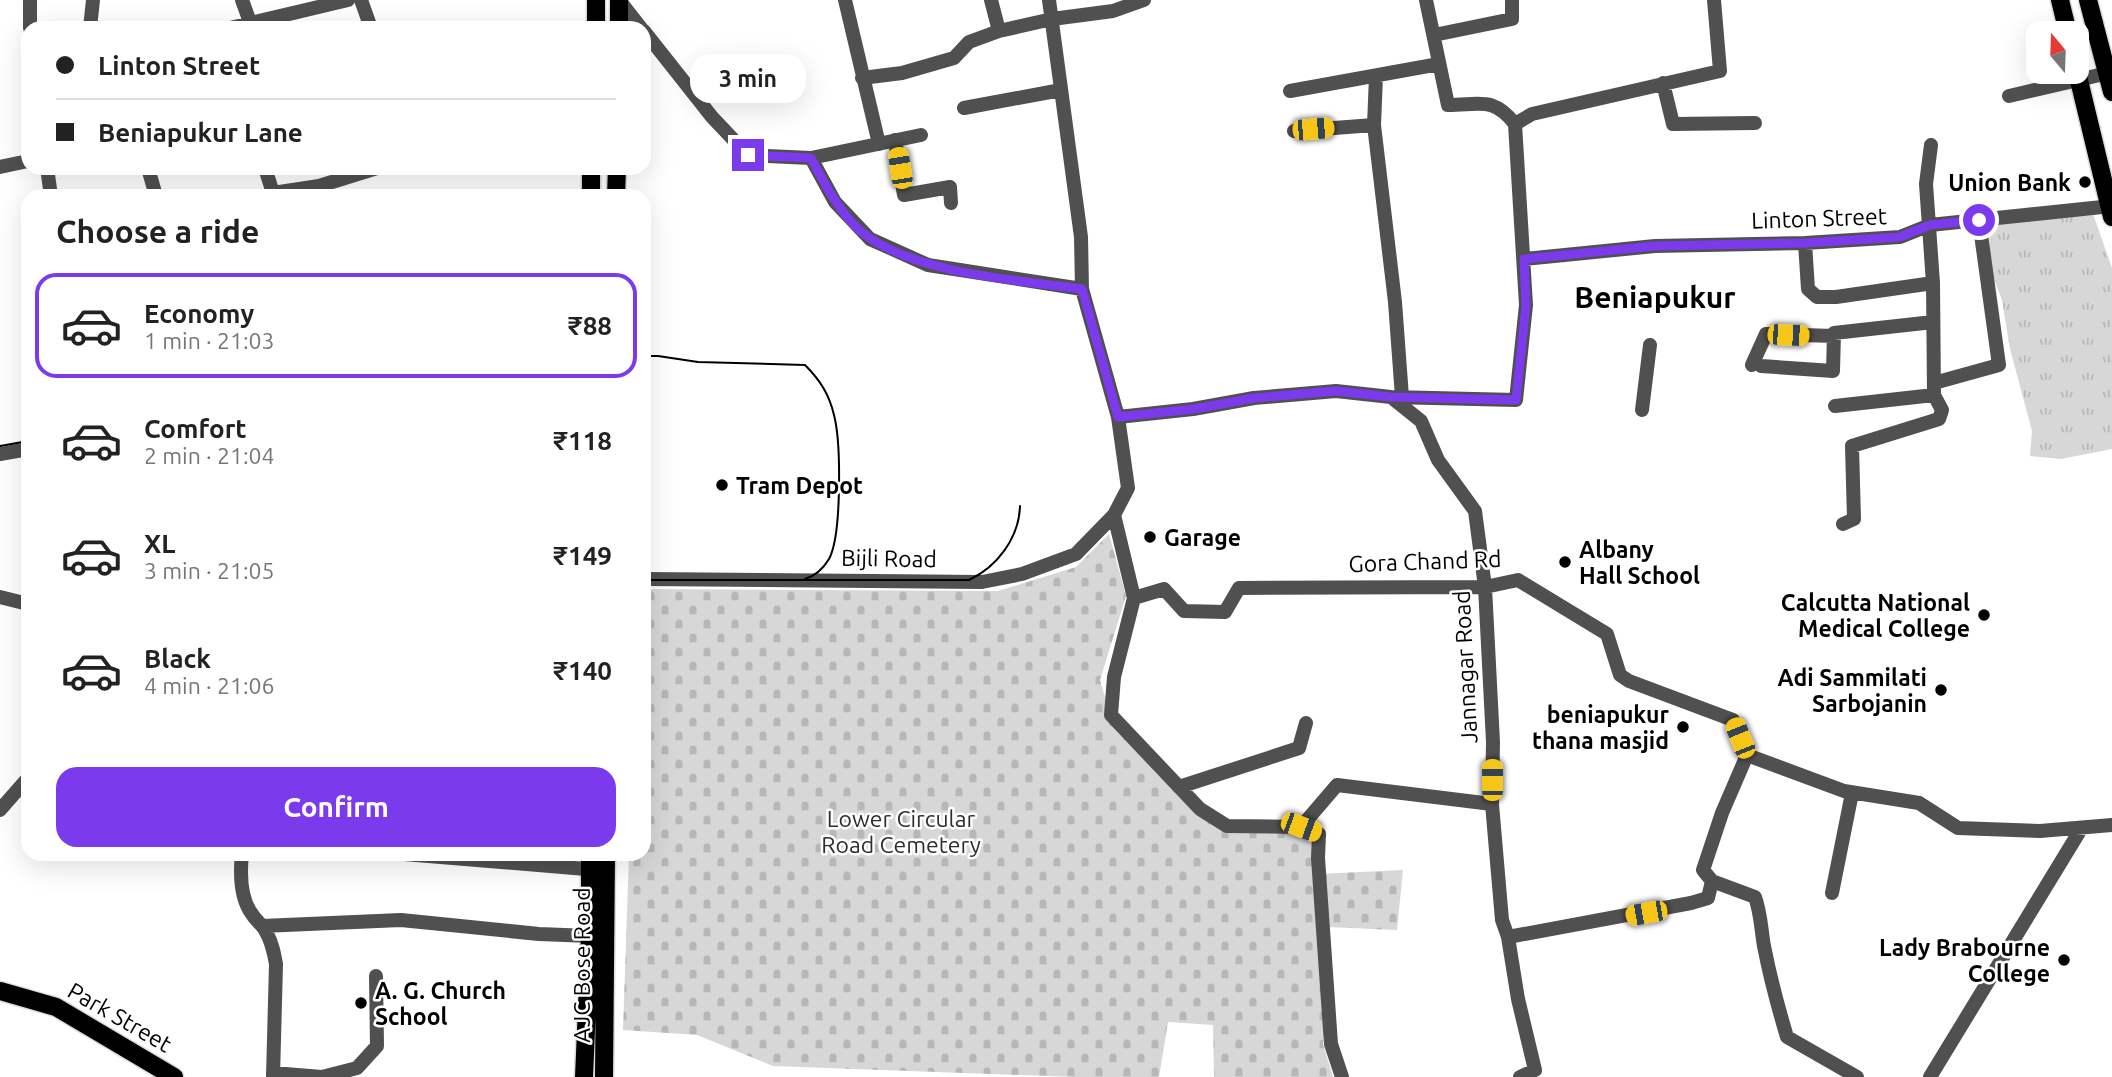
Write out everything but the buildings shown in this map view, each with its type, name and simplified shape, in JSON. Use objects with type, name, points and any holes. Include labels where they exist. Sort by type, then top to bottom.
[{"type":"main road","points":[[596,0],[596,21]]},
{"type":"main road","points":[[619,0],[619,21]]},
{"type":"main road","points":[[2060,0],[2065,21]]},
{"type":"main road","points":[[2088,0],[2110,73],[2112,92]]},
{"type":"main road","points":[[2080,84],[2111,210]]},
{"type":"main road","points":[[584,1077],[590,936],[598,862]]},
{"type":"main road","name":"AJC Bose Road","points":[[598,862],[604,1077]]},
{"type":"main road","name":"Park Street","points":[[0,990],[56,1007],[174,1077]]},
{"type":"street","points":[[30,0],[30,21]]},
{"type":"street","points":[[91,21],[93,0]]},
{"type":"street","points":[[242,0],[250,21]]},
{"type":"street","points":[[254,21],[348,0]]},
{"type":"street","points":[[361,0],[368,21]]},
{"type":"street","points":[[619,0],[636,21]]},
{"type":"street","points":[[845,0],[879,144]]},
{"type":"street","points":[[991,0],[999,31]]},
{"type":"street","points":[[1049,0],[1081,237],[1082,289],[1118,417],[1128,488],[1114,515],[1134,598],[1114,677],[1111,715],[1200,809],[1227,826],[1301,827],[1319,834],[1318,858],[1331,1044],[1342,1077]]},
{"type":"street","points":[[862,78],[902,73],[954,58],[969,42],[999,31],[1052,19],[1113,10],[1144,0]]},
{"type":"street","points":[[1118,417],[1194,409],[1254,398],[1336,391],[1396,397],[1516,400],[1526,305],[1514,124],[1504,110],[1492,104],[1448,106],[1426,0]]},
{"type":"street","points":[[1434,35],[1512,19],[1511,0]]},
{"type":"street","points":[[1514,124],[1532,114],[1720,71],[1714,0]]},
{"type":"street","points":[[651,40],[712,117],[748,155],[811,158],[921,135]]},
{"type":"street","points":[[1290,91],[1439,64]]},
{"type":"street","points":[[2090,75],[2110,73]]},
{"type":"street","points":[[1376,76],[1374,124],[1395,302],[1396,397]]},
{"type":"street","points":[[1663,83],[1673,124],[1755,123]]},
{"type":"street","points":[[2008,96],[2050,84]]},
{"type":"street","points":[[964,107],[1062,90]]},
{"type":"street","points":[[1294,131],[1374,124]]},
{"type":"street","points":[[895,140],[904,195],[950,187],[951,203]]},
{"type":"street","points":[[1843,524],[1854,519],[1852,446],[1939,419],[1942,410],[1934,389],[1933,284],[1926,184],[1931,145]]},
{"type":"street","points":[[811,158],[835,202],[870,239],[928,265],[1082,289]]},
{"type":"street","points":[[0,167],[21,162]]},
{"type":"street","points":[[296,189],[319,186],[354,175]]},
{"type":"street","name":"Linton Street","points":[[1524,259],[1655,246],[1805,243],[1900,237],[1930,225],[2111,210]]},
{"type":"street","points":[[1835,406],[1934,389],[1999,365],[1979,220]]},
{"type":"street","points":[[1805,243],[1808,289],[1817,297],[1836,297],[1933,284]]},
{"type":"street","points":[[1834,336],[1766,334],[1757,365],[1833,371],[1834,336],[1834,333],[1933,322]]},
{"type":"street","points":[[1643,410],[1650,345]]},
{"type":"street","name":"Jannagar Road","points":[[1396,397],[1420,421],[1438,460],[1475,511],[1485,587],[1493,742],[1492,804],[1502,920],[1508,937],[1518,999],[1536,1073],[1520,1077]]},
{"type":"street","points":[[0,454],[21,450]]},
{"type":"street","name":"Bijli Road","points":[[651,579],[982,582],[1023,574],[1076,554],[1114,515]]},
{"type":"street","name":"Gora Chand Rd","points":[[1134,598],[1164,589],[1184,611],[1224,612],[1240,588],[1485,587],[1518,580],[1607,634],[1619,675],[1733,720],[1747,755]]},
{"type":"street","points":[[0,597],[21,602]]},
{"type":"street","points":[[1179,787],[1299,748],[1306,723]]},
{"type":"street","points":[[1857,1077],[1787,1037],[1774,992],[1761,916],[1755,897],[1712,881],[1703,870],[1722,813],[1747,755],[1852,793],[1919,803],[1958,828],[2040,831],[2081,830],[2112,825]]},
{"type":"street","points":[[1301,827],[1337,785],[1492,804]]},
{"type":"street","points":[[0,810],[21,786]]},
{"type":"street","points":[[1832,893],[1852,793]]},
{"type":"street","points":[[1930,1077],[2081,830]]},
{"type":"street","points":[[241,861],[245,897],[251,914],[262,926],[272,946],[276,964],[273,1075],[323,1077],[357,1068],[377,1045],[376,976]]},
{"type":"street","points":[[573,861],[598,862]]},
{"type":"street","points":[[1508,937],[1691,903],[1707,898],[1712,881]]},
{"type":"street","points":[[262,926],[401,920],[538,934],[590,936]]},
{"type":"green space","points":[[2092,211],[2112,268],[2112,449],[2061,459],[2030,456],[2032,431],[2010,349],[2002,300],[1990,269],[1989,226],[2002,217]]},
{"type":"green space","name":"Lower Circular Road Cemetery","points":[[1109,534],[1126,596],[1100,680],[1109,711],[1204,810],[1229,827],[1303,828],[1317,836],[1318,874],[1403,870],[1397,930],[1327,927],[1323,1044],[1333,1077],[1214,1077],[1213,1025],[1168,1022],[1159,1077],[1076,1077],[773,1066],[697,1035],[623,1030],[629,861],[651,861],[651,589],[998,591],[1076,567]]},
{"type":"tram line","points":[[616,21],[617,0]]},
{"type":"tram line","points":[[614,189],[615,175]]},
{"type":"tram line","points":[[651,356],[698,362],[805,365],[819,382],[827,394],[836,428],[838,510],[829,559],[818,572],[805,579]]},
{"type":"tram line","points":[[0,446],[21,442]]},
{"type":"tram line","points":[[651,580],[969,580],[989,567],[1005,550],[1016,529],[1020,506]]},
{"type":"tram line","points":[[600,1077],[603,861]]},
{"type":"place","name":"Union Bank","points":[[2085,182]]},
{"type":"place","name":"Tram Depot","points":[[722,485]]},
{"type":"place","name":"Garage","points":[[1150,537]]},
{"type":"place","name":"Albany Hall School","points":[[1565,562]]},
{"type":"place","name":"Calcutta National Medical College","points":[[1984,615]]},
{"type":"place","name":"Adi Sammilati Sarbojanin","points":[[1941,690]]},
{"type":"place","name":"beniapukur thana masjid","points":[[1683,727]]},
{"type":"place","name":"Lady Brabourne College","points":[[2064,960]]},
{"type":"place","name":"A. G. Church School","points":[[361,1003]]},
{"type":"district","name":"Beniapukur","points":[[1655,297]]},
{"type":"route","points":[[748,155],[811,158],[835,202],[870,239],[928,265],[1082,289],[1118,417],[1194,409],[1254,398],[1336,391],[1391,397],[1516,400],[1526,305],[1524,259],[1655,246],[1805,243],[1900,237],[1930,225],[1979,220]]}]
